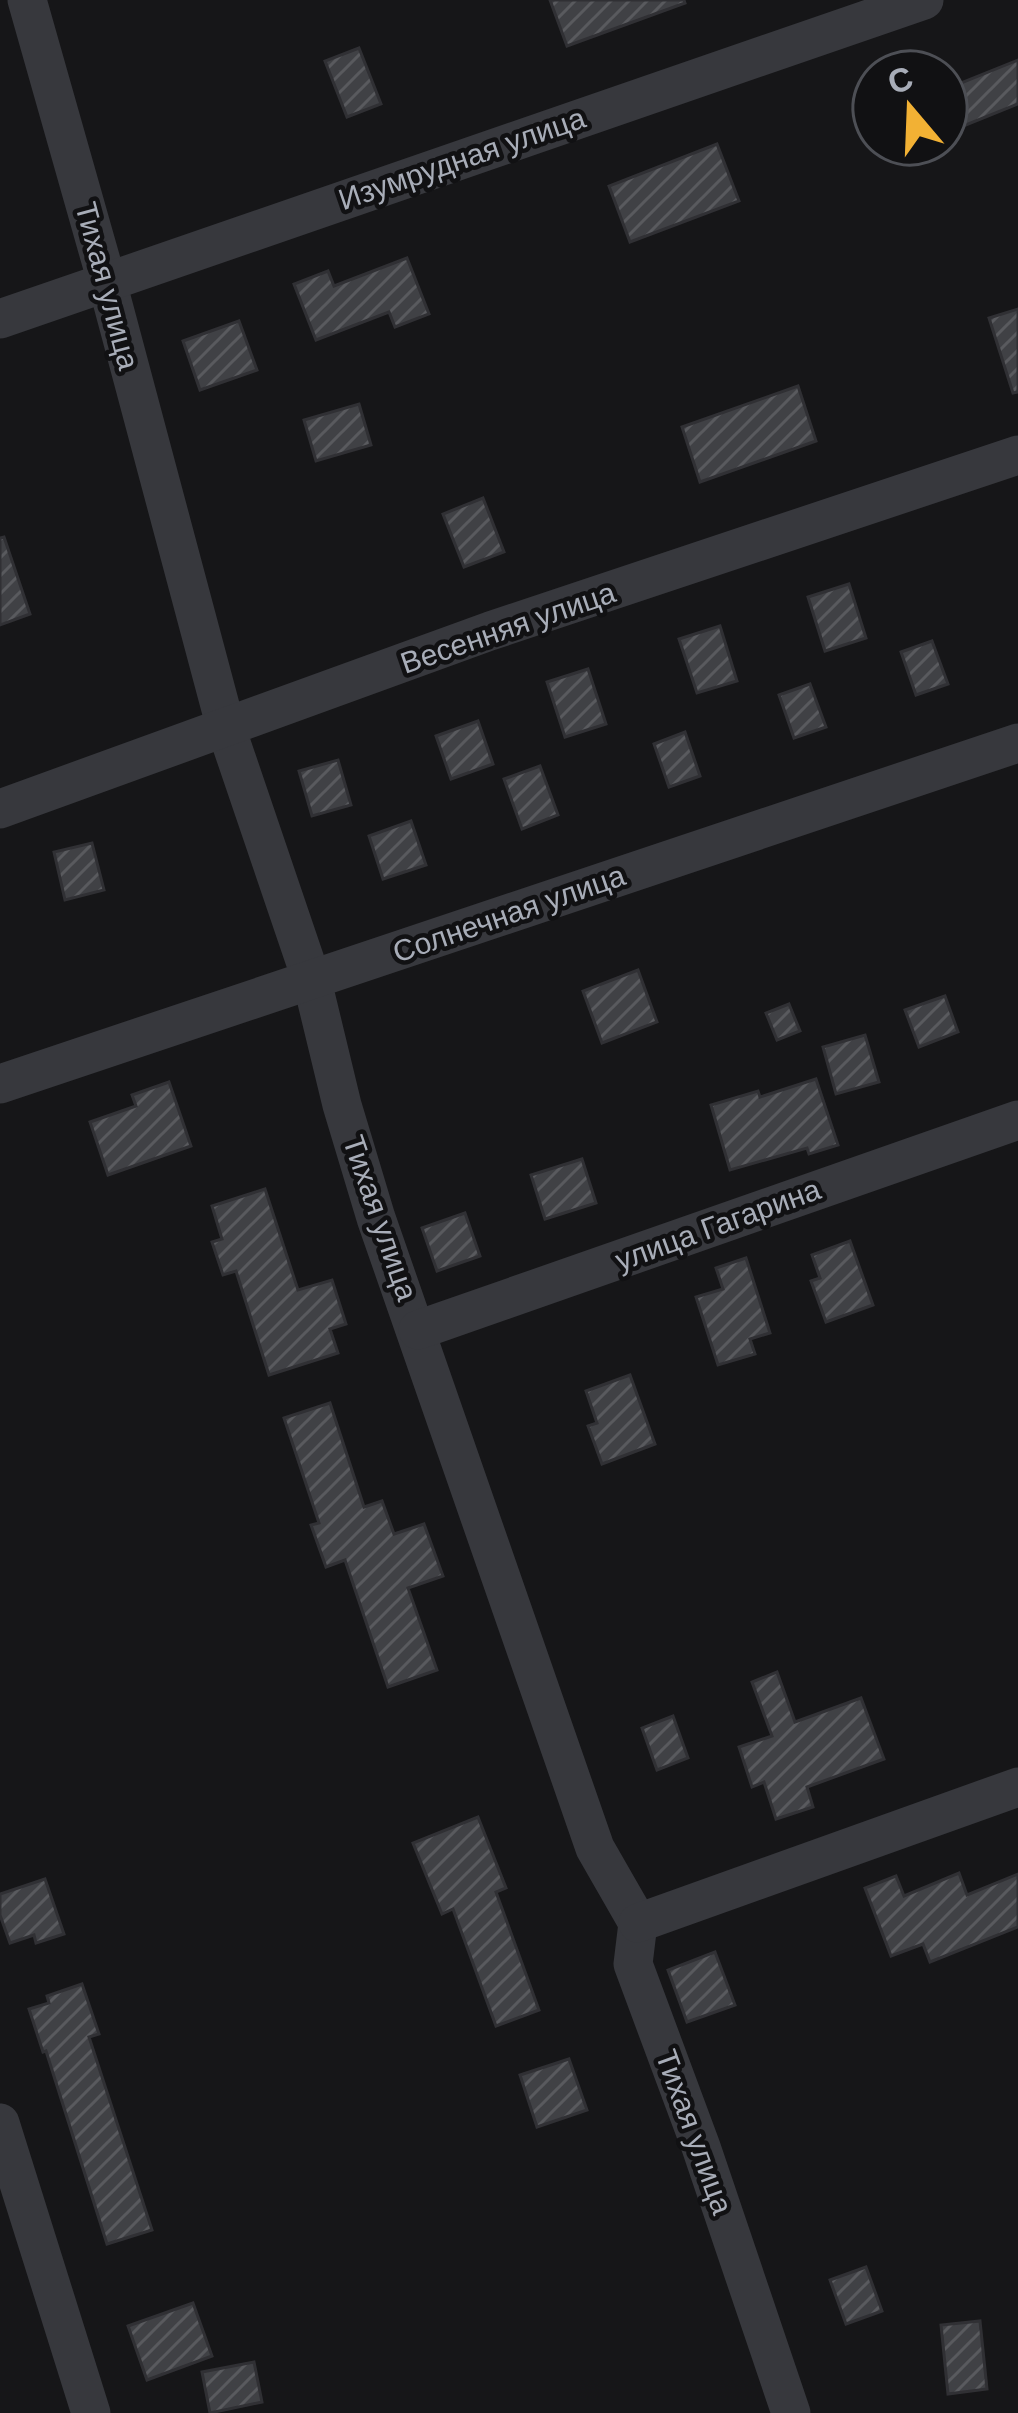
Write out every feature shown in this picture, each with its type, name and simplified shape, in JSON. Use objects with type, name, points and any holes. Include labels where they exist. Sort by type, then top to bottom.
[{"type":"street","name":"Тихая улица","points":[[27,0],[226,728],[312,981],[362,1173],[595,1848],[638,1923],[633,1964],[791,2413]]},
{"type":"street","name":"Изумрудная улица","points":[[0,319],[924,0]]},
{"type":"street","name":"Весенняя улица","points":[[0,809],[490,631],[1018,455]]},
{"type":"street","name":"Солнечная улица","points":[[0,1084],[1018,743]]},
{"type":"street","name":"улица Гагарина","points":[[418,1330],[1018,1120]]},
{"type":"street","points":[[638,1923],[1018,1787]]},
{"type":"street","points":[[0,2123],[91,2413]]},
{"type":"building","points":[[550,0],[684,0],[685,3],[567,46]]},
{"type":"building","points":[[359,48],[381,104],[347,117],[325,61]]},
{"type":"building","points":[[1018,60],[1018,104],[970,123],[970,79]]},
{"type":"building","points":[[717,144],[739,201],[630,242],[609,186]]},
{"type":"building","points":[[407,258],[429,314],[395,327],[389,312],[316,340],[294,284],[328,271],[334,286]]},
{"type":"building","points":[[1018,309],[1018,392],[1013,393],[989,318]]},
{"type":"building","points":[[239,321],[257,370],[200,390],[183,341]]},
{"type":"building","points":[[798,386],[816,441],[700,482],[682,427]]},
{"type":"building","points":[[359,404],[371,445],[316,461],[304,420]]},
{"type":"building","points":[[483,498],[504,552],[464,567],[443,514]]},
{"type":"building","points":[[4,537],[30,614],[0,625],[0,538]]},
{"type":"building","points":[[849,584],[866,638],[825,651],[808,597]]},
{"type":"building","points":[[720,626],[737,681],[697,693],[679,639]]},
{"type":"building","points":[[932,641],[948,684],[916,695],[901,652]]},
{"type":"building","points":[[588,669],[606,724],[565,737],[547,682]]},
{"type":"building","points":[[810,684],[826,727],[794,738],[779,695]]},
{"type":"building","points":[[478,721],[493,764],[451,779],[436,736]]},
{"type":"building","points":[[685,732],[700,776],[669,787],[654,744]]},
{"type":"building","points":[[338,760],[351,805],[312,816],[299,771]]},
{"type":"building","points":[[540,766],[558,815],[522,829],[504,779]]},
{"type":"building","points":[[411,821],[426,865],[383,879],[369,836]]},
{"type":"building","points":[[92,843],[104,890],[65,900],[54,852]]},
{"type":"building","points":[[638,970],[657,1022],[602,1043],[583,991]]},
{"type":"building","points":[[945,996],[958,1032],[919,1047],[905,1010]]},
{"type":"building","points":[[789,1004],[800,1031],[777,1040],[766,1013]]},
{"type":"building","points":[[865,1035],[879,1082],[836,1094],[823,1047]]},
{"type":"building","points":[[816,1079],[838,1145],[809,1154],[807,1148],[730,1170],[711,1105],[758,1091],[760,1097]]},
{"type":"building","points":[[169,1082],[191,1146],[108,1175],[90,1122],[136,1106],[132,1095]]},
{"type":"building","points":[[582,1159],[596,1203],[545,1219],[531,1175]]},
{"type":"building","points":[[265,1189],[298,1290],[332,1280],[346,1324],[330,1329],[338,1353],[269,1375],[236,1271],[223,1275],[212,1242],[222,1239],[212,1206]]},
{"type":"building","points":[[465,1213],[480,1256],[437,1271],[422,1228]]},
{"type":"building","points":[[850,1241],[873,1305],[826,1322],[811,1281],[820,1278],[812,1255]]},
{"type":"building","points":[[746,1258],[770,1333],[750,1339],[755,1354],[718,1365],[696,1297],[723,1289],[716,1268]]},
{"type":"building","points":[[630,1375],[655,1444],[602,1464],[588,1426],[597,1423],[586,1391]]},
{"type":"building","points":[[330,1403],[364,1507],[382,1501],[394,1534],[424,1524],[443,1576],[408,1588],[437,1670],[388,1687],[345,1560],[326,1567],[311,1525],[319,1523],[284,1418]]},
{"type":"building","points":[[777,1672],[795,1722],[861,1698],[884,1759],[807,1787],[813,1807],[776,1819],[764,1782],[752,1787],[739,1747],[772,1736],[752,1682]]},
{"type":"building","points":[[673,1716],[688,1758],[657,1770],[642,1728]]},
{"type":"building","points":[[478,1817],[506,1888],[496,1892],[539,2010],[496,2026],[453,1909],[442,1914],[413,1843]]},
{"type":"building","points":[[959,1873],[967,1895],[1018,1874],[1018,1927],[930,1962],[923,1944],[891,1956],[865,1888],[896,1876],[904,1896]]},
{"type":"building","points":[[45,1879],[64,1934],[36,1943],[34,1935],[10,1943],[0,1915],[0,1894]]},
{"type":"building","points":[[715,1952],[735,2005],[687,2022],[668,1970]]},
{"type":"building","points":[[82,1984],[99,2034],[89,2037],[152,2230],[107,2244],[29,2009],[49,2003],[47,1996]]},
{"type":"building","points":[[569,2059],[587,2110],[537,2127],[520,2075]]},
{"type":"building","points":[[866,2267],[882,2311],[846,2324],[830,2280]]},
{"type":"building","points":[[193,2303],[212,2356],[147,2380],[128,2326]]},
{"type":"building","points":[[980,2321],[987,2389],[948,2394],[941,2325]]},
{"type":"building","points":[[254,2362],[262,2402],[210,2413],[202,2372]]}]
